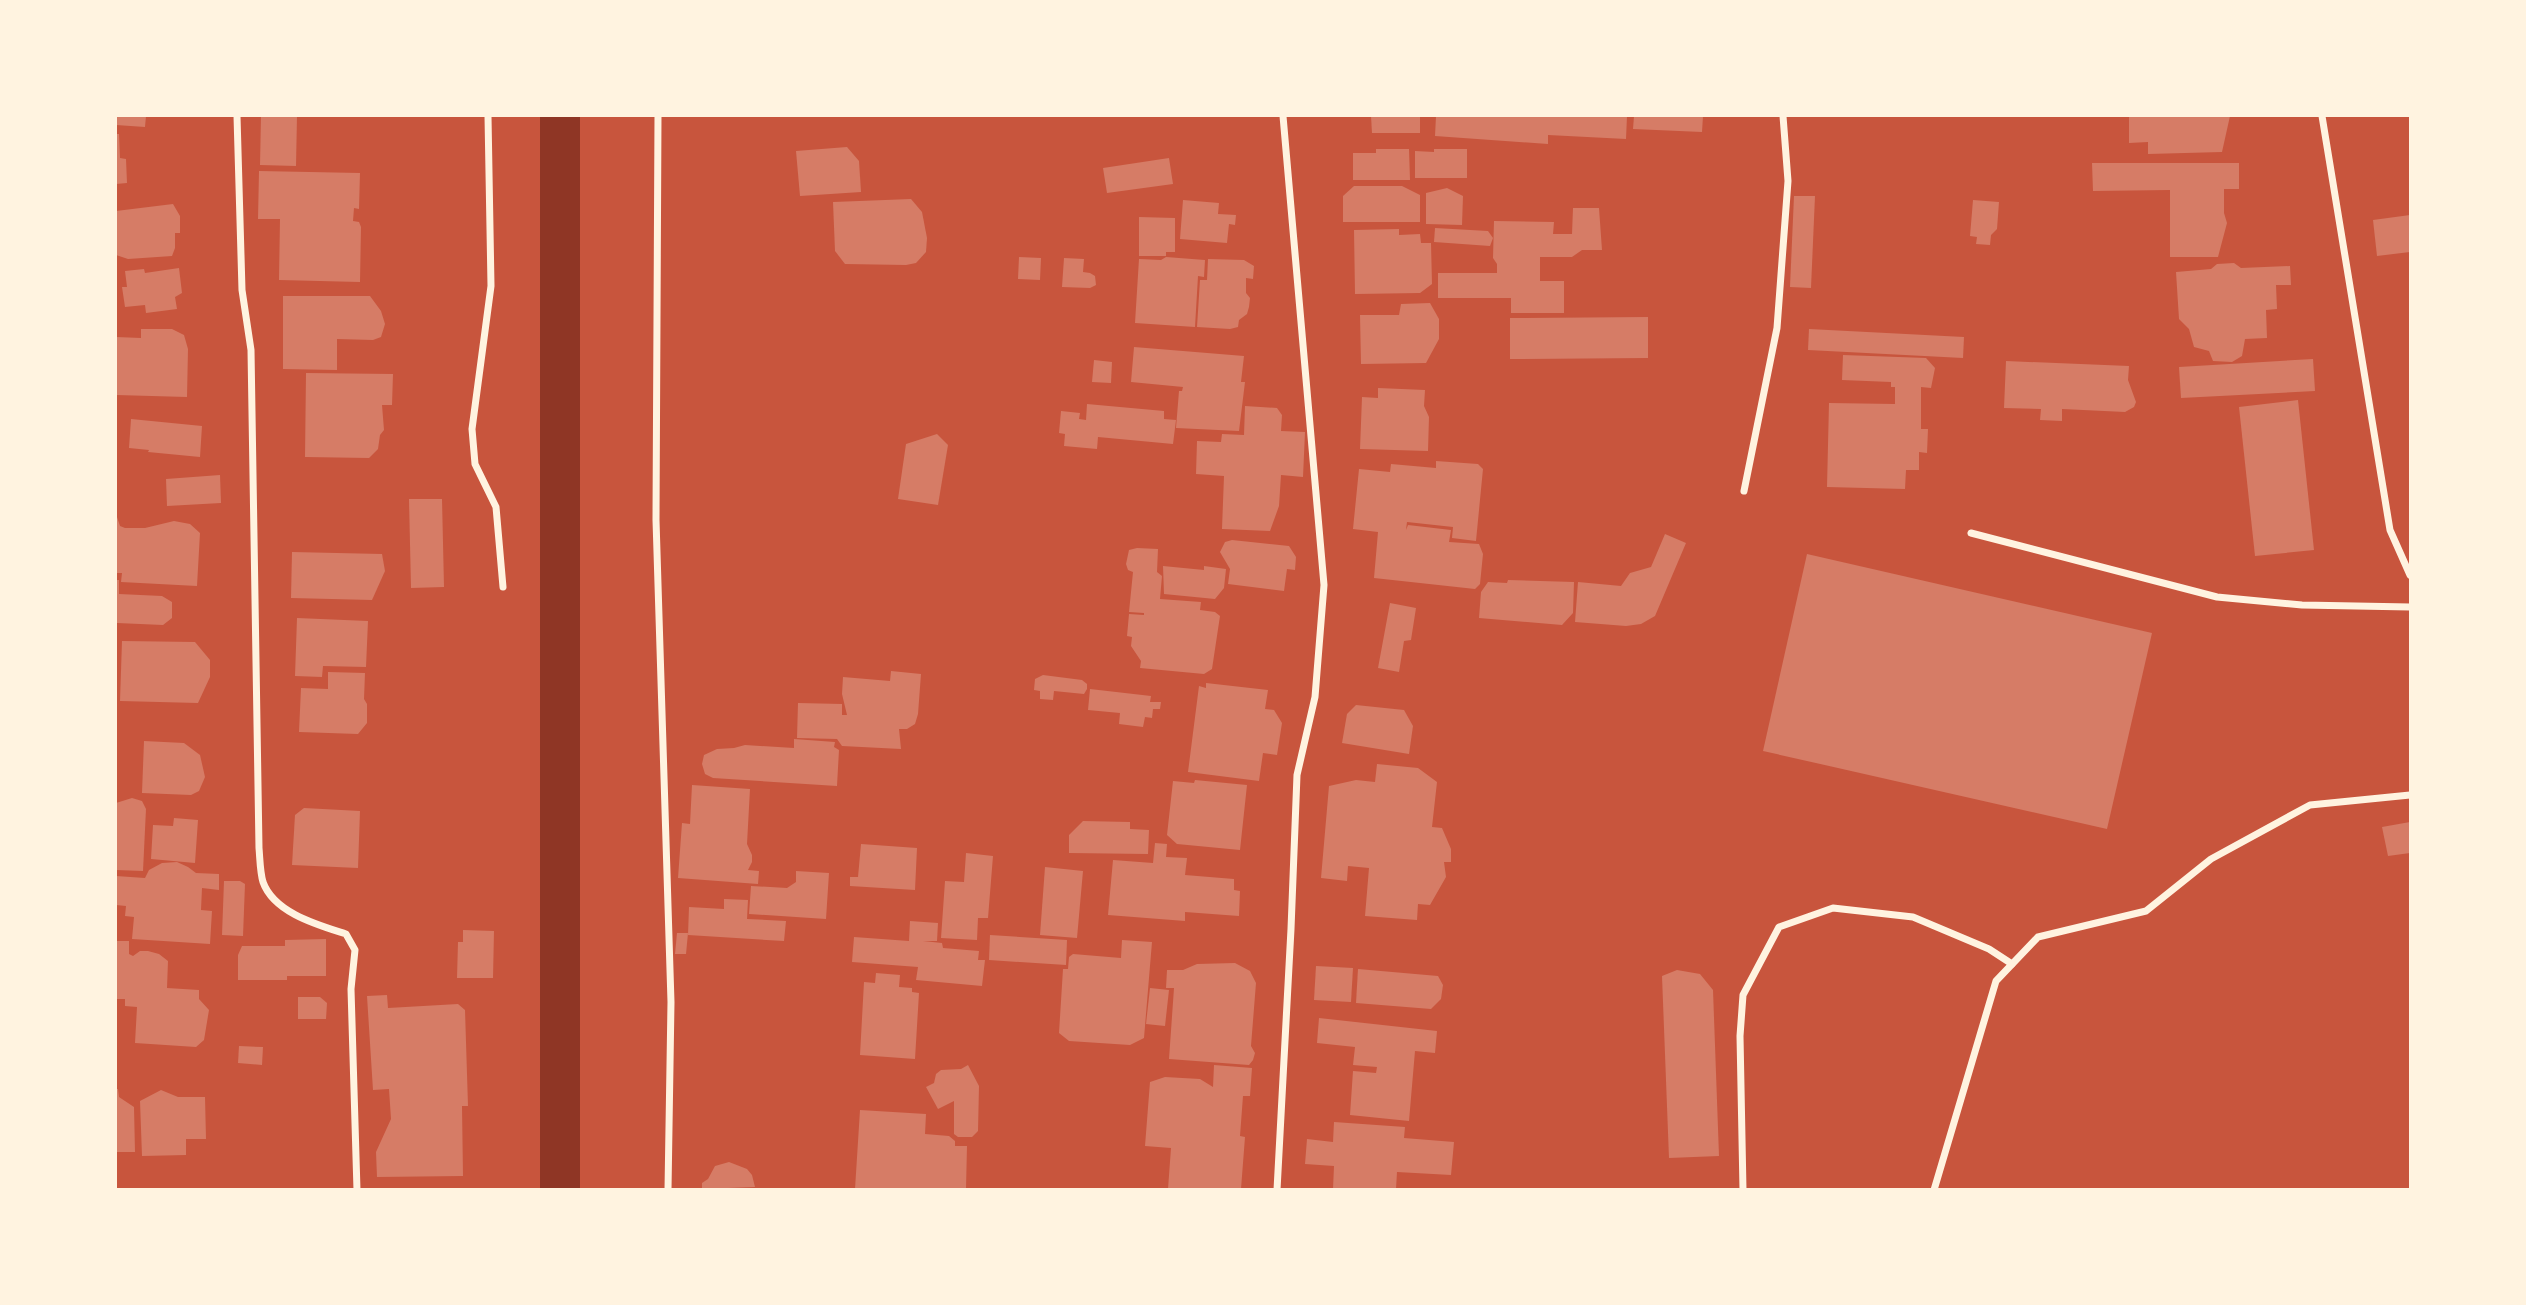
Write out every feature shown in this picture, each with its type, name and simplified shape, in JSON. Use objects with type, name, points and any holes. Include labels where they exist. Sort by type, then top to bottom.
[{"type":"street","points":[[237,116],[242,290],[251,350],[259,848],[263,882],[281,906],[346,934],[355,950],[351,989],[357,1189]]},
{"type":"street","points":[[488,116],[491,286],[472,429],[475,464],[496,507],[503,587]]},
{"type":"street","points":[[658,116],[656,520],[671,1002],[668,1189]]},
{"type":"street","points":[[1277,1189],[1292,929],[1297,775],[1315,697],[1324,585],[1283,116]]},
{"type":"street","points":[[1744,491],[1777,328],[1788,181],[1783,116]]},
{"type":"street","points":[[2322,116],[2390,530],[2410,575]]},
{"type":"street","points":[[1971,533],[2217,597],[2302,605],[2410,607]]},
{"type":"street","points":[[1934,1189],[1996,981],[2038,937],[2146,911],[2211,859],[2310,805],[2410,795]]},
{"type":"street","points":[[1743,1189],[1740,1036],[1743,995],[1779,927],[1833,908],[1913,917],[1989,948],[2012,964]]},
{"type":"building","points":[[116,116],[146,116],[145,127],[116,125]]},
{"type":"building","points":[[261,116],[297,116],[296,166],[260,165]]},
{"type":"building","points":[[1371,116],[1420,116],[1420,133],[1372,133]]},
{"type":"building","points":[[1436,116],[1627,116],[1626,139],[1548,135],[1548,144],[1435,136]]},
{"type":"building","points":[[1634,116],[1703,116],[1702,132],[1633,129]]},
{"type":"building","points":[[2129,116],[2230,116],[2222,152],[2148,154],[2148,142],[2129,143]]},
{"type":"building","points":[[116,134],[119,134],[120,158],[126,159],[127,183],[116,184]]},
{"type":"building","points":[[847,147],[859,161],[861,192],[800,196],[796,151]]},
{"type":"building","points":[[1376,149],[1409,149],[1410,180],[1353,180],[1353,153],[1376,153]]},
{"type":"building","points":[[1434,149],[1467,149],[1467,178],[1415,178],[1415,151],[1434,152]]},
{"type":"building","points":[[1169,158],[1173,184],[1107,193],[1103,168]]},
{"type":"building","points":[[2092,163],[2239,163],[2239,189],[2224,189],[2224,213],[2227,223],[2218,257],[2170,257],[2170,190],[2093,191]]},
{"type":"building","points":[[259,171],[360,173],[359,209],[354,208],[353,221],[359,222],[361,227],[360,282],[279,280],[280,219],[258,219]]},
{"type":"building","points":[[1354,186],[1402,186],[1420,195],[1420,222],[1343,222],[1343,196]]},
{"type":"building","points":[[1447,188],[1463,196],[1462,225],[1426,224],[1426,193]]},
{"type":"building","points":[[1794,196],[1815,196],[1811,288],[1790,287]]},
{"type":"building","points":[[911,199],[922,212],[927,238],[926,252],[916,263],[845,264],[835,251],[833,202]]},
{"type":"building","points":[[1183,200],[1219,203],[1218,214],[1236,215],[1235,225],[1229,224],[1227,243],[1180,239]]},
{"type":"building","points":[[1973,200],[1999,202],[1997,229],[1991,235],[1990,245],[1976,244],[1977,237],[1970,236]]},
{"type":"building","points":[[173,204],[180,216],[180,233],[175,233],[172,256],[128,259],[116,255],[116,211]]},
{"type":"building","points":[[1573,208],[1599,208],[1602,250],[1582,250],[1572,257],[1540,257],[1540,281],[1564,281],[1564,313],[1511,313],[1511,298],[1438,298],[1438,273],[1497,273],[1497,264],[1493,258],[1494,221],[1554,222],[1553,234],[1572,234]]},
{"type":"building","points":[[2410,215],[2410,252],[2377,256],[2373,220]]},
{"type":"building","points":[[1139,217],[1175,218],[1175,252],[1166,252],[1166,256],[1139,256]]},
{"type":"building","points":[[1435,228],[1488,231],[1493,238],[1490,246],[1434,242]]},
{"type":"building","points":[[1399,229],[1399,235],[1420,234],[1421,243],[1431,243],[1432,284],[1420,293],[1355,294],[1354,230]]},
{"type":"building","points":[[1019,257],[1041,258],[1040,280],[1018,279]]},
{"type":"building","points":[[1166,257],[1205,260],[1204,277],[1198,276],[1195,327],[1135,323],[1139,259],[1161,260]]},
{"type":"building","points":[[1064,258],[1084,259],[1083,272],[1095,276],[1096,285],[1090,288],[1062,287]]},
{"type":"building","points":[[1208,259],[1244,260],[1254,266],[1253,279],[1246,278],[1249,307],[1247,314],[1239,320],[1238,327],[1197,327],[1200,280],[1207,280]]},
{"type":"building","points":[[2234,263],[2241,268],[2290,266],[2291,285],[2276,285],[2277,309],[2266,310],[2267,338],[2245,339],[2242,356],[2232,362],[2213,361],[2209,351],[2194,347],[2189,329],[2179,319],[2176,272],[2211,269],[2217,264]]},
{"type":"building","points":[[179,268],[182,293],[175,297],[177,309],[146,313],[145,305],[125,307],[122,287],[127,287],[125,271],[144,269],[145,273]]},
{"type":"building","points":[[283,296],[370,296],[381,311],[385,324],[381,337],[373,340],[337,339],[337,370],[283,369]]},
{"type":"building","points":[[1430,303],[1439,319],[1439,339],[1426,363],[1361,364],[1360,315],[1399,315],[1401,304]]},
{"type":"building","points":[[1648,317],[1648,358],[1510,359],[1510,318]]},
{"type":"building","points":[[141,329],[172,329],[184,335],[188,349],[187,397],[116,395],[116,337],[141,338]]},
{"type":"building","points":[[1809,329],[1964,337],[1963,358],[1808,350]]},
{"type":"building","points":[[1134,347],[1244,356],[1241,382],[1245,382],[1239,431],[1176,428],[1179,391],[1182,391],[1183,387],[1131,382]]},
{"type":"building","points":[[1843,355],[1926,358],[1935,368],[1931,388],[1921,387],[1921,429],[1928,429],[1927,453],[1919,452],[1919,470],[1906,470],[1905,489],[1827,487],[1829,403],[1895,404],[1895,387],[1891,387],[1891,382],[1842,380]]},
{"type":"building","points":[[2313,359],[2315,391],[2181,398],[2179,367]]},
{"type":"building","points":[[1094,360],[1112,362],[1111,383],[1092,382]]},
{"type":"building","points":[[2006,361],[2129,366],[2128,380],[2136,402],[2134,407],[2125,412],[2062,409],[2062,421],[2040,420],[2041,409],[2004,408]]},
{"type":"building","points":[[306,373],[393,374],[392,405],[382,405],[384,430],[380,435],[378,449],[369,458],[305,457]]},
{"type":"building","points":[[1378,388],[1425,390],[1424,406],[1429,417],[1428,451],[1360,449],[1362,397],[1378,398]]},
{"type":"building","points":[[2298,400],[2314,550],[2255,556],[2239,407]]},
{"type":"building","points":[[1087,404],[1164,411],[1164,419],[1176,420],[1173,444],[1098,437],[1097,449],[1064,446],[1065,434],[1059,433],[1061,411],[1080,413],[1079,419],[1086,420]]},
{"type":"building","points":[[1245,406],[1277,408],[1282,415],[1281,431],[1305,432],[1303,477],[1281,475],[1279,506],[1270,531],[1222,529],[1224,476],[1196,474],[1197,441],[1221,442],[1222,434],[1244,435]]},
{"type":"building","points":[[131,419],[202,426],[200,457],[129,448]]},
{"type":"building","points":[[937,434],[948,445],[938,505],[898,499],[906,444]]},
{"type":"building","points":[[1436,461],[1478,464],[1483,469],[1476,541],[1452,538],[1453,527],[1407,522],[1406,530],[1408,525],[1451,530],[1449,542],[1479,544],[1483,554],[1480,584],[1475,589],[1374,578],[1378,532],[1353,529],[1359,469],[1390,472],[1391,464],[1436,468]]},
{"type":"building","points":[[220,475],[221,503],[167,506],[166,479]]},
{"type":"building","points":[[409,499],[442,499],[444,587],[411,588]]},
{"type":"building","points":[[116,514],[120,526],[125,528],[145,528],[174,521],[190,524],[200,533],[197,586],[121,582],[122,573],[116,573]]},
{"type":"building","points":[[1665,534],[1686,543],[1655,616],[1641,624],[1626,626],[1575,622],[1578,582],[1621,586],[1630,573],[1651,567]]},
{"type":"building","points":[[1232,540],[1289,546],[1296,557],[1295,570],[1287,569],[1284,591],[1228,584],[1230,569],[1220,552],[1225,542]]},
{"type":"building","points":[[1158,549],[1157,572],[1162,576],[1160,599],[1201,602],[1200,610],[1215,612],[1220,616],[1212,669],[1204,674],[1140,668],[1141,661],[1131,646],[1132,637],[1127,636],[1129,614],[1144,615],[1129,612],[1133,572],[1128,570],[1126,564],[1129,550]]},
{"type":"building","points":[[292,552],[382,554],[385,571],[372,600],[291,598]]},
{"type":"building","points":[[1807,554],[2152,633],[2107,829],[1763,751]]},
{"type":"building","points":[[1163,566],[1226,569],[1224,588],[1215,599],[1164,594]]},
{"type":"building","points":[[116,580],[119,580],[119,594],[162,596],[172,602],[172,618],[163,625],[117,623]]},
{"type":"building","points":[[1508,580],[1574,582],[1573,613],[1562,625],[1479,618],[1481,592],[1488,582],[1507,583]]},
{"type":"building","points":[[1390,603],[1416,608],[1411,640],[1404,641],[1399,672],[1378,668]]},
{"type":"building","points":[[297,618],[368,621],[366,667],[323,666],[322,677],[295,676]]},
{"type":"building","points":[[122,641],[195,642],[210,660],[210,677],[198,703],[120,701]]},
{"type":"building","points":[[891,671],[921,674],[918,714],[915,724],[907,729],[899,729],[901,749],[842,746],[837,739],[797,738],[798,703],[842,704],[842,715],[847,715],[842,694],[843,677],[890,681]]},
{"type":"building","points":[[328,672],[365,673],[367,723],[358,734],[299,732],[301,688],[328,689]]},
{"type":"building","points":[[1043,675],[1082,680],[1087,684],[1087,689],[1084,694],[1054,691],[1053,700],[1040,699],[1040,691],[1034,690],[1035,679]]},
{"type":"building","points":[[1206,683],[1268,690],[1265,709],[1274,710],[1282,723],[1277,755],[1263,753],[1259,781],[1188,772],[1199,686],[1206,688]]},
{"type":"building","points":[[1090,689],[1151,696],[1150,702],[1161,702],[1160,709],[1153,709],[1152,718],[1145,717],[1143,727],[1119,724],[1120,713],[1088,710]]},
{"type":"building","points":[[1356,705],[1404,710],[1413,726],[1409,754],[1342,743],[1347,714]]},
{"type":"building","points":[[794,739],[835,742],[834,747],[839,750],[837,786],[713,778],[705,774],[702,764],[704,755],[717,749],[745,745],[794,748]]},
{"type":"building","points":[[144,741],[184,743],[200,755],[205,777],[199,791],[191,795],[142,793]]},
{"type":"building","points":[[1377,764],[1418,768],[1437,782],[1432,827],[1442,828],[1451,849],[1451,862],[1444,862],[1446,877],[1430,905],[1418,904],[1417,920],[1365,916],[1369,868],[1348,866],[1347,881],[1321,878],[1329,786],[1356,780],[1375,782]]},
{"type":"building","points":[[1195,780],[1247,785],[1240,850],[1177,844],[1167,835],[1173,781],[1194,783]]},
{"type":"building","points":[[692,785],[750,789],[747,844],[752,862],[748,870],[759,871],[758,884],[678,878],[682,823],[690,824]]},
{"type":"building","points":[[132,798],[142,801],[146,809],[143,871],[116,870],[116,803]]},
{"type":"building","points":[[304,808],[360,811],[358,868],[292,865],[295,815]]},
{"type":"building","points":[[174,818],[198,820],[195,863],[151,859],[153,825],[173,826]]},
{"type":"building","points":[[1083,821],[1130,822],[1130,829],[1149,830],[1148,854],[1069,853],[1069,835]]},
{"type":"building","points":[[2410,822],[2410,853],[2388,856],[2382,827]]},
{"type":"building","points":[[1155,843],[1167,844],[1166,857],[1187,858],[1185,875],[1234,879],[1234,890],[1240,891],[1239,916],[1185,912],[1185,921],[1108,915],[1113,860],[1153,863]]},
{"type":"building","points":[[861,844],[917,848],[915,890],[850,886],[850,877],[858,877]]},
{"type":"building","points":[[966,853],[993,856],[988,918],[978,918],[977,940],[941,938],[945,881],[964,882]]},
{"type":"building","points":[[177,862],[196,873],[219,874],[219,890],[202,888],[201,910],[212,911],[210,944],[132,939],[134,917],[125,916],[126,906],[116,905],[116,876],[145,878],[149,870],[162,863]]},
{"type":"building","points":[[1045,867],[1083,871],[1077,938],[1040,935]]},
{"type":"building","points":[[796,871],[829,873],[826,919],[749,914],[751,886],[787,888],[796,882]]},
{"type":"building","points":[[224,881],[240,881],[245,884],[243,936],[222,935]]},
{"type":"building","points":[[724,899],[748,900],[747,919],[786,921],[784,941],[688,935],[689,907],[724,909]]},
{"type":"building","points":[[910,921],[938,923],[937,941],[923,941],[942,943],[943,948],[979,951],[978,960],[985,960],[982,986],[916,980],[918,967],[852,962],[854,937],[909,941]]},
{"type":"building","points":[[463,930],[494,931],[493,978],[457,978],[458,942],[463,942]]},
{"type":"building","points":[[677,933],[688,933],[686,954],[675,954]]},
{"type":"building","points":[[990,935],[1067,940],[1066,965],[989,960]]},
{"type":"building","points":[[326,939],[326,976],[287,976],[287,980],[238,980],[238,955],[242,946],[285,946],[285,940]]},
{"type":"building","points":[[1122,940],[1152,942],[1144,1038],[1130,1045],[1069,1041],[1059,1033],[1063,969],[1068,969],[1069,957],[1073,954],[1121,958]]},
{"type":"building","points":[[116,941],[129,941],[129,954],[133,956],[140,951],[148,951],[159,954],[168,961],[167,988],[199,990],[199,999],[209,1010],[204,1040],[196,1047],[135,1043],[137,1007],[125,1006],[125,999],[116,999]]},
{"type":"building","points":[[1235,963],[1250,971],[1256,983],[1251,1046],[1255,1053],[1253,1060],[1249,1065],[1169,1059],[1174,988],[1166,988],[1167,970],[1183,970],[1197,964]]},
{"type":"building","points":[[1316,966],[1353,968],[1351,1002],[1314,1000]]},
{"type":"building","points":[[1358,969],[1438,976],[1443,985],[1441,999],[1431,1009],[1356,1003]]},
{"type":"building","points":[[1677,970],[1700,974],[1713,990],[1719,1156],[1669,1158],[1662,976]]},
{"type":"building","points":[[876,973],[900,975],[899,987],[912,988],[912,992],[919,993],[915,1059],[860,1055],[864,982],[875,983]]},
{"type":"building","points":[[1150,988],[1169,990],[1165,1026],[1146,1024]]},
{"type":"building","points":[[387,995],[388,1008],[458,1004],[465,1010],[468,1106],[462,1106],[463,1176],[377,1177],[376,1152],[391,1119],[389,1089],[373,1090],[367,996]]},
{"type":"building","points":[[298,997],[320,997],[327,1003],[326,1019],[298,1019]]},
{"type":"building","points":[[1319,1018],[1437,1031],[1435,1053],[1415,1051],[1409,1121],[1350,1115],[1353,1071],[1376,1073],[1377,1067],[1353,1065],[1355,1047],[1317,1043]]},
{"type":"building","points":[[239,1046],[263,1047],[262,1065],[238,1063]]},
{"type":"building","points":[[968,1065],[979,1086],[978,1131],[972,1137],[958,1137],[954,1134],[954,1101],[938,1109],[926,1087],[934,1083],[936,1074],[941,1070],[961,1069]]},
{"type":"building","points":[[1214,1065],[1252,1068],[1250,1096],[1243,1096],[1240,1136],[1245,1137],[1241,1189],[1168,1189],[1171,1148],[1145,1146],[1150,1082],[1165,1077],[1200,1079],[1213,1087]]},
{"type":"building","points":[[116,1089],[119,1097],[134,1107],[135,1152],[116,1152]]},
{"type":"building","points":[[161,1090],[178,1097],[205,1097],[206,1139],[186,1139],[186,1155],[142,1156],[140,1101]]},
{"type":"building","points":[[860,1110],[926,1114],[925,1134],[949,1136],[955,1141],[955,1146],[967,1146],[966,1189],[855,1189]]},
{"type":"building","points":[[1334,1122],[1405,1127],[1404,1138],[1454,1142],[1451,1175],[1397,1172],[1396,1189],[1333,1189],[1334,1166],[1305,1164],[1307,1139],[1333,1142]]},
{"type":"building","points":[[729,1162],[747,1169],[752,1175],[755,1187],[702,1189],[702,1183],[708,1179],[715,1166]]},
{"type":"waterway","points":[[560,116],[560,1190]]}]
